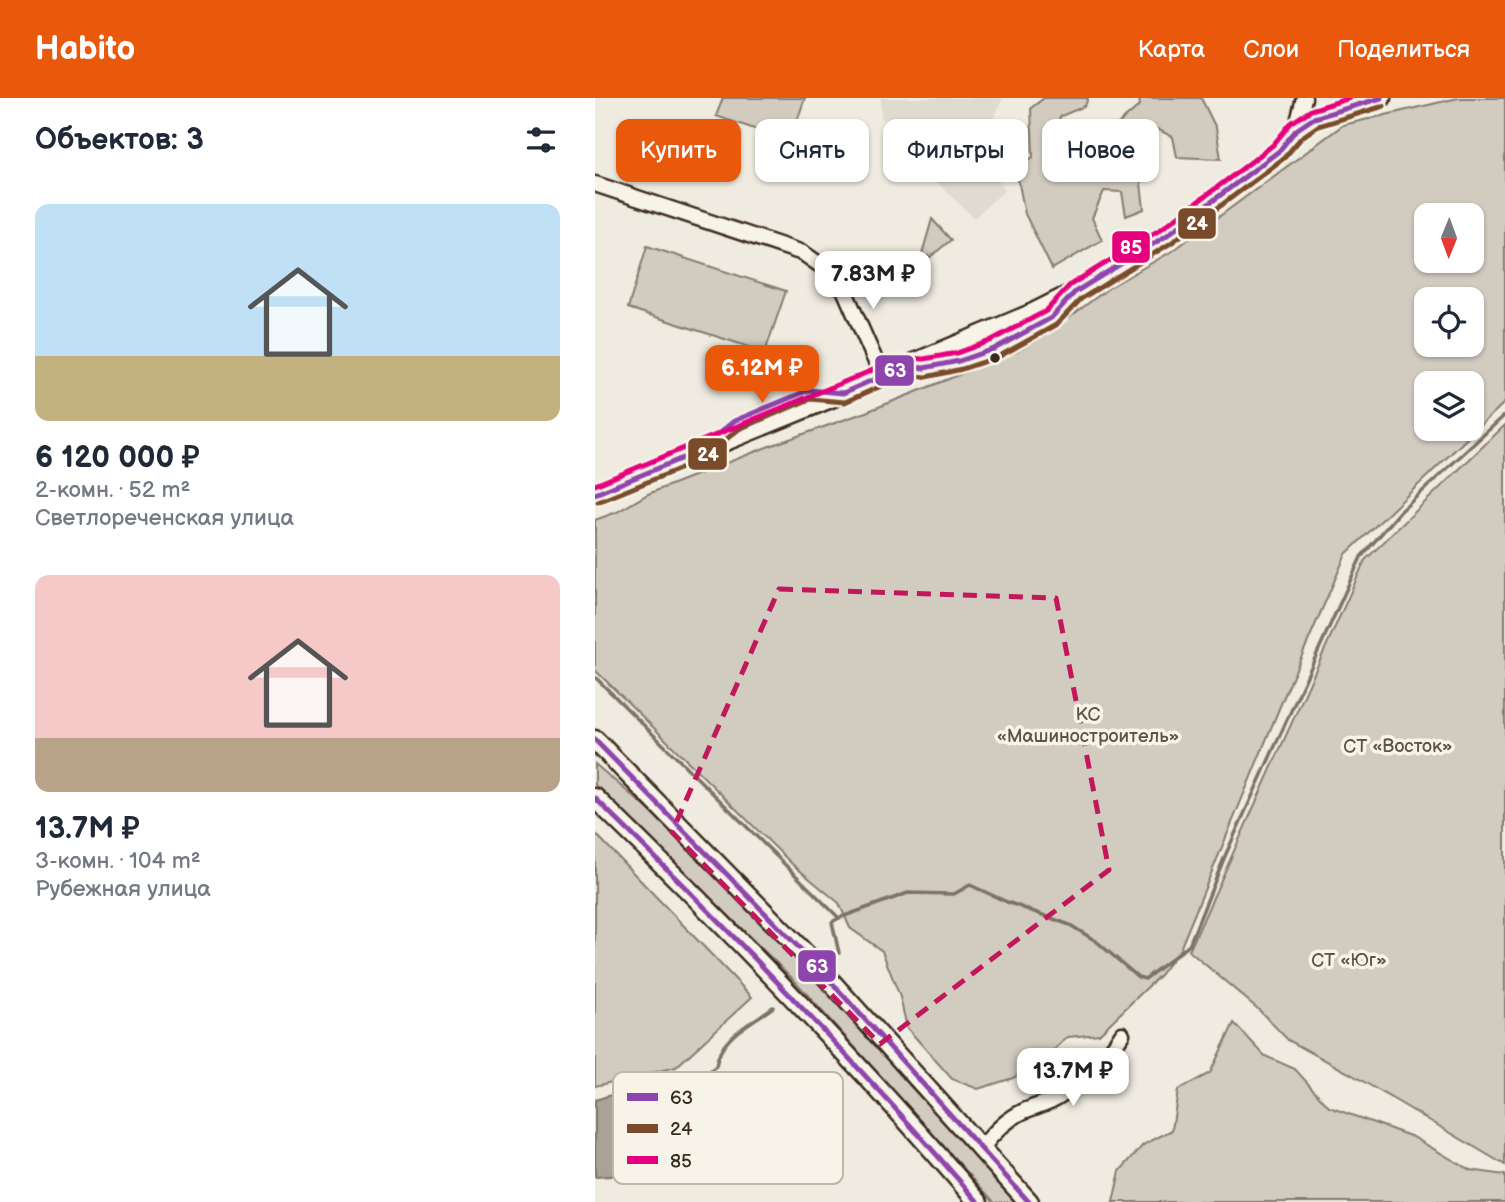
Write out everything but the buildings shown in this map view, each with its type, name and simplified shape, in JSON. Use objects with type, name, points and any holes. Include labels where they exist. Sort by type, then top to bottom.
[{"type":"main road","points":[[595,494],[1031,314],[1094,282],[1166,236],[1279,151],[1296,130],[1314,118],[1381,98]]},
{"type":"main road","points":[[595,740],[806,954],[1029,1202]]},
{"type":"main road","points":[[595,798],[829,1034],[978,1202]]},
{"type":"street","points":[[1296,130],[1304,98]]},
{"type":"street","points":[[595,184],[803,253],[827,270],[842,287],[882,376]]},
{"type":"street","points":[[982,1147],[992,1135],[1020,1113],[1058,1097],[1078,1082],[1115,1047],[1122,1034]]},
{"type":"highlighted area","points":[[779,589],[1056,598],[1109,870],[880,1044],[672,832]]},
{"type":"shaded area","points":[[881,98],[1003,98],[994,119],[883,119]]},
{"type":"shaded area","points":[[936,182],[999,182],[1005,190],[974,218]]},
{"type":"shaded area","points":[[611,1095],[613,1175],[595,1177],[595,1100]]},
{"type":"green space","points":[[723,98],[805,98],[798,119],[755,119],[755,129],[741,124],[741,119],[716,116]]},
{"type":"green space","points":[[1044,98],[1088,98],[1085,106],[1059,119],[1042,119],[1042,182],[1141,182],[1144,209],[1126,216],[1122,192],[1104,191],[1092,218],[1102,240],[1052,269],[1025,214],[1019,182],[1028,182],[1028,161],[1033,157],[1031,108]]},
{"type":"green space","points":[[1139,98],[1201,98],[1216,128],[1221,159],[1177,157],[1173,137],[1159,130],[1159,119],[1124,119],[1140,105]]},
{"type":"green space","name":"КС «Машиностроитель»","points":[[1458,98],[1505,98],[1505,402],[1484,422],[1484,371],[1414,371],[1414,441],[1464,441],[1346,554],[1180,949],[1160,975],[1099,1034],[1068,1037],[1045,1058],[1013,1078],[978,1089],[952,1079],[907,1028],[900,997],[882,951],[850,928],[839,903],[792,864],[595,670],[595,520],[617,512],[648,494],[1016,352],[1043,337],[1110,287],[1174,250],[1343,125]]},
{"type":"green space","points":[[932,219],[951,240],[930,257],[922,254]]},
{"type":"green space","points":[[647,246],[786,291],[765,352],[628,308]]},
{"type":"green space","points":[[1505,425],[1505,1165],[1288,1040],[1258,1009],[1189,951],[1365,560]]},
{"type":"green space","points":[[595,764],[649,810],[814,976],[911,1087],[1019,1202],[994,1202],[795,981],[595,785]]},
{"type":"green space","points":[[595,833],[752,997],[676,1067],[655,1072],[613,1072],[613,1082],[595,1086]]},
{"type":"green space","points":[[1234,1023],[1265,1056],[1295,1069],[1329,1107],[1413,1137],[1470,1170],[1505,1175],[1505,1202],[1113,1202],[1120,1171],[1143,1145],[1172,1130],[1178,1090],[1210,1073]]},
{"type":"waterway","points":[[839,953],[832,922],[839,918],[908,893],[954,894],[970,885],[1070,925],[1096,941],[1138,977],[1145,979],[1189,945],[1225,856],[1361,557],[1400,512],[1505,415]]},
{"type":"waterway","points":[[595,677],[839,918]]},
{"type":"waterway","points":[[708,1072],[716,1066],[723,1047],[730,1039],[773,1007]]},
{"type":"transit line","name":"85","points":[[595,485],[902,358],[924,359],[957,353],[990,341],[1046,311],[1070,285],[1161,229],[1273,145],[1291,123],[1311,110],[1350,98]]},
{"type":"transit line","name":"63","points":[[595,494],[695,453],[734,421],[809,390],[843,393],[905,366],[924,368],[959,361],[994,349],[1051,318],[1075,292],[1166,236],[1279,151],[1296,130],[1314,118],[1381,98]]},
{"type":"transit line","name":"24","points":[[598,502],[699,461],[739,429],[810,399],[845,402],[906,375],[926,377],[998,357],[1056,325],[1081,299],[1171,243],[1284,158],[1302,137],[1318,126],[1384,106]]},
{"type":"transit line","name":"63","points":[[595,740],[815,964],[1029,1202]]},
{"type":"transit line","name":"63","points":[[595,798],[791,996],[978,1202]]},
{"type":"park label","name":"СТ «Восток»","points":[[1398,746]]},
{"type":"park label","name":"СТ «Юг»","points":[[1349,960]]}]
